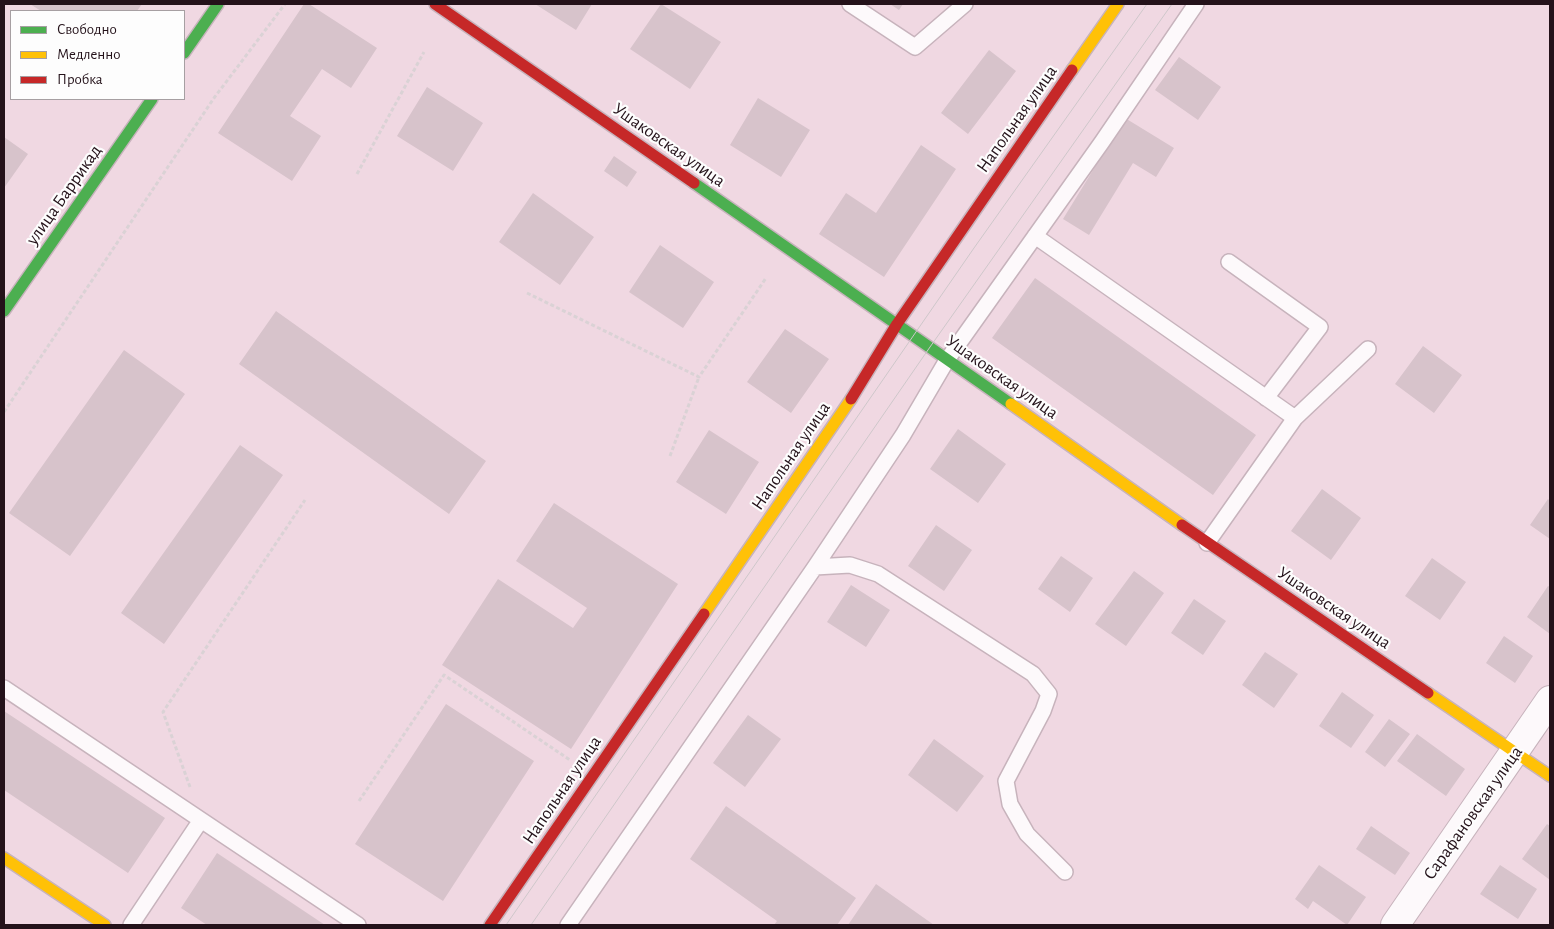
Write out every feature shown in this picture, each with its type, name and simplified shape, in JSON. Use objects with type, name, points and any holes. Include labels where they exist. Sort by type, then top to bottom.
[{"type":"main road","points":[[199,31],[202,4]]},
{"type":"main road","points":[[185,52],[218,4]]},
{"type":"main road","name":"Ушаковская улица","points":[[435,4],[897,324],[1207,543],[1550,776]]},
{"type":"main road","name":"Напольная улица","points":[[490,925],[837,420],[897,324],[1118,4]]},
{"type":"main road","name":"улица Баррикад","points":[[5,308],[151,100]]},
{"type":"main road","points":[[4,858],[105,925]]},
{"type":"street","name":"Сарафановская улица","points":[[1395,925],[1550,700]]},
{"type":"lane","points":[[850,4],[915,47],[965,4]]},
{"type":"lane","points":[[568,925],[815,567],[903,435],[947,360],[1196,4]]},
{"type":"lane","points":[[1035,236],[1295,418]]},
{"type":"lane","points":[[1229,262],[1320,327],[1266,398]]},
{"type":"lane","points":[[1207,543],[1295,418],[1368,349]]},
{"type":"lane","points":[[815,567],[850,565],[878,574],[1034,674],[1049,694],[1043,711],[1006,781],[1010,804],[1028,834],[1065,872]]},
{"type":"lane","points":[[4,688],[358,925]]},
{"type":"lane","points":[[131,925],[201,820]]},
{"type":"path","points":[[4,412],[214,98],[285,4]]},
{"type":"path","points":[[357,174],[424,52]]},
{"type":"path","points":[[670,456],[699,377],[766,278]]},
{"type":"path","points":[[526,293],[699,377]]},
{"type":"path","points":[[201,820],[163,712],[305,500]]},
{"type":"path","points":[[359,801],[444,675],[571,760]]},
{"type":"building","points":[[30,4],[142,4],[138,10],[39,10]]},
{"type":"building","points":[[304,4],[309,4],[377,48],[351,88],[322,69],[290,116],[321,136],[292,181],[218,133]]},
{"type":"building","points":[[535,4],[592,4],[576,30]]},
{"type":"building","points":[[661,4],[721,42],[690,89],[630,49]]},
{"type":"building","points":[[890,4],[903,4],[899,10]]},
{"type":"building","points":[[989,50],[1016,71],[968,134],[941,113]]},
{"type":"building","points":[[1179,57],[1221,87],[1198,120],[1155,90]]},
{"type":"building","points":[[427,87],[483,123],[453,171],[397,136]]},
{"type":"building","points":[[758,98],[810,130],[781,177],[730,145]]},
{"type":"building","points":[[1125,118],[1174,148],[1156,177],[1133,163],[1089,235],[1063,219]]},
{"type":"building","points":[[4,137],[28,154],[4,188]]},
{"type":"building","points":[[921,145],[956,169],[884,277],[819,234],[846,193],[876,213]]},
{"type":"building","points":[[614,156],[637,172],[627,187],[604,171]]},
{"type":"building","points":[[533,193],[594,237],[560,285],[499,242]]},
{"type":"building","points":[[660,245],[714,282],[683,328],[629,292]]},
{"type":"building","points":[[1035,278],[1256,435],[1213,495],[992,338]]},
{"type":"building","points":[[276,311],[486,461],[449,514],[239,364]]},
{"type":"building","points":[[785,329],[829,359],[791,413],[747,382]]},
{"type":"building","points":[[1423,346],[1462,375],[1434,413],[1395,384]]},
{"type":"building","points":[[124,350],[185,394],[70,556],[9,513]]},
{"type":"building","points":[[958,429],[1006,464],[978,503],[930,469]]},
{"type":"building","points":[[709,430],[759,462],[726,514],[676,482]]},
{"type":"building","points":[[240,445],[283,475],[164,644],[121,613]]},
{"type":"building","points":[[1322,489],[1361,518],[1331,560],[1291,531]]},
{"type":"building","points":[[1548,499],[1550,501],[1550,539],[1530,525]]},
{"type":"building","points":[[554,503],[678,584],[571,749],[442,665],[498,579],[573,628],[587,608],[516,561]]},
{"type":"building","points":[[936,525],[972,550],[944,591],[908,566]]},
{"type":"building","points":[[1061,556],[1093,578],[1070,612],[1038,589]]},
{"type":"building","points":[[1432,558],[1466,582],[1440,620],[1405,596]]},
{"type":"building","points":[[1134,571],[1164,593],[1126,646],[1095,624]]},
{"type":"building","points":[[851,585],[890,610],[866,647],[827,622]]},
{"type":"building","points":[[1548,586],[1550,587],[1550,634],[1527,617]]},
{"type":"building","points":[[1194,599],[1226,621],[1203,655],[1171,633]]},
{"type":"building","points":[[1504,636],[1533,656],[1515,683],[1486,663]]},
{"type":"building","points":[[1265,652],[1298,674],[1274,708],[1242,685]]},
{"type":"building","points":[[1342,692],[1374,715],[1351,748],[1319,726]]},
{"type":"building","points":[[446,704],[534,761],[443,901],[355,844]]},
{"type":"building","points":[[4,711],[165,818],[128,873],[4,790]]},
{"type":"building","points":[[748,715],[781,739],[745,787],[713,763]]},
{"type":"building","points":[[1389,719],[1410,734],[1385,767],[1365,752]]},
{"type":"building","points":[[1417,734],[1465,769],[1446,796],[1397,761]]},
{"type":"building","points":[[934,739],[984,776],[957,812],[908,775]]},
{"type":"building","points":[[726,806],[856,898],[837,925],[774,925],[777,921],[690,859]]},
{"type":"building","points":[[1547,824],[1550,826],[1550,880],[1522,859]]},
{"type":"building","points":[[1371,826],[1410,853],[1395,875],[1356,849]]},
{"type":"building","points":[[217,853],[325,925],[207,925],[181,908]]},
{"type":"building","points":[[1319,865],[1366,897],[1347,925],[1313,901],[1308,909],[1295,899]]},
{"type":"building","points":[[1500,865],[1537,889],[1518,919],[1480,894]]},
{"type":"building","points":[[876,884],[934,925],[848,925]]},
{"type":"tram line","points":[[506,925],[974,248],[1147,4]]},
{"type":"tram line","points":[[531,925],[930,347],[1172,4]]},
{"type":"traffic: fast","points":[[185,52],[218,4]]},
{"type":"traffic: fast","points":[[4,311],[151,100]]},
{"type":"traffic: fast","points":[[694,183],[1011,404]]},
{"type":"traffic: slow","points":[[1072,70],[1118,4]]},
{"type":"traffic: slow","points":[[704,614],[851,399]]},
{"type":"traffic: slow","points":[[1011,404],[1182,525]]},
{"type":"traffic: slow","points":[[1428,693],[1550,776]]},
{"type":"traffic: slow","points":[[4,858],[105,925]]},
{"type":"traffic: jam","points":[[435,4],[694,183]]},
{"type":"traffic: jam","points":[[851,399],[897,324],[1072,70]]},
{"type":"traffic: jam","points":[[1182,525],[1428,693]]},
{"type":"traffic: jam","points":[[490,925],[704,614]]}]
